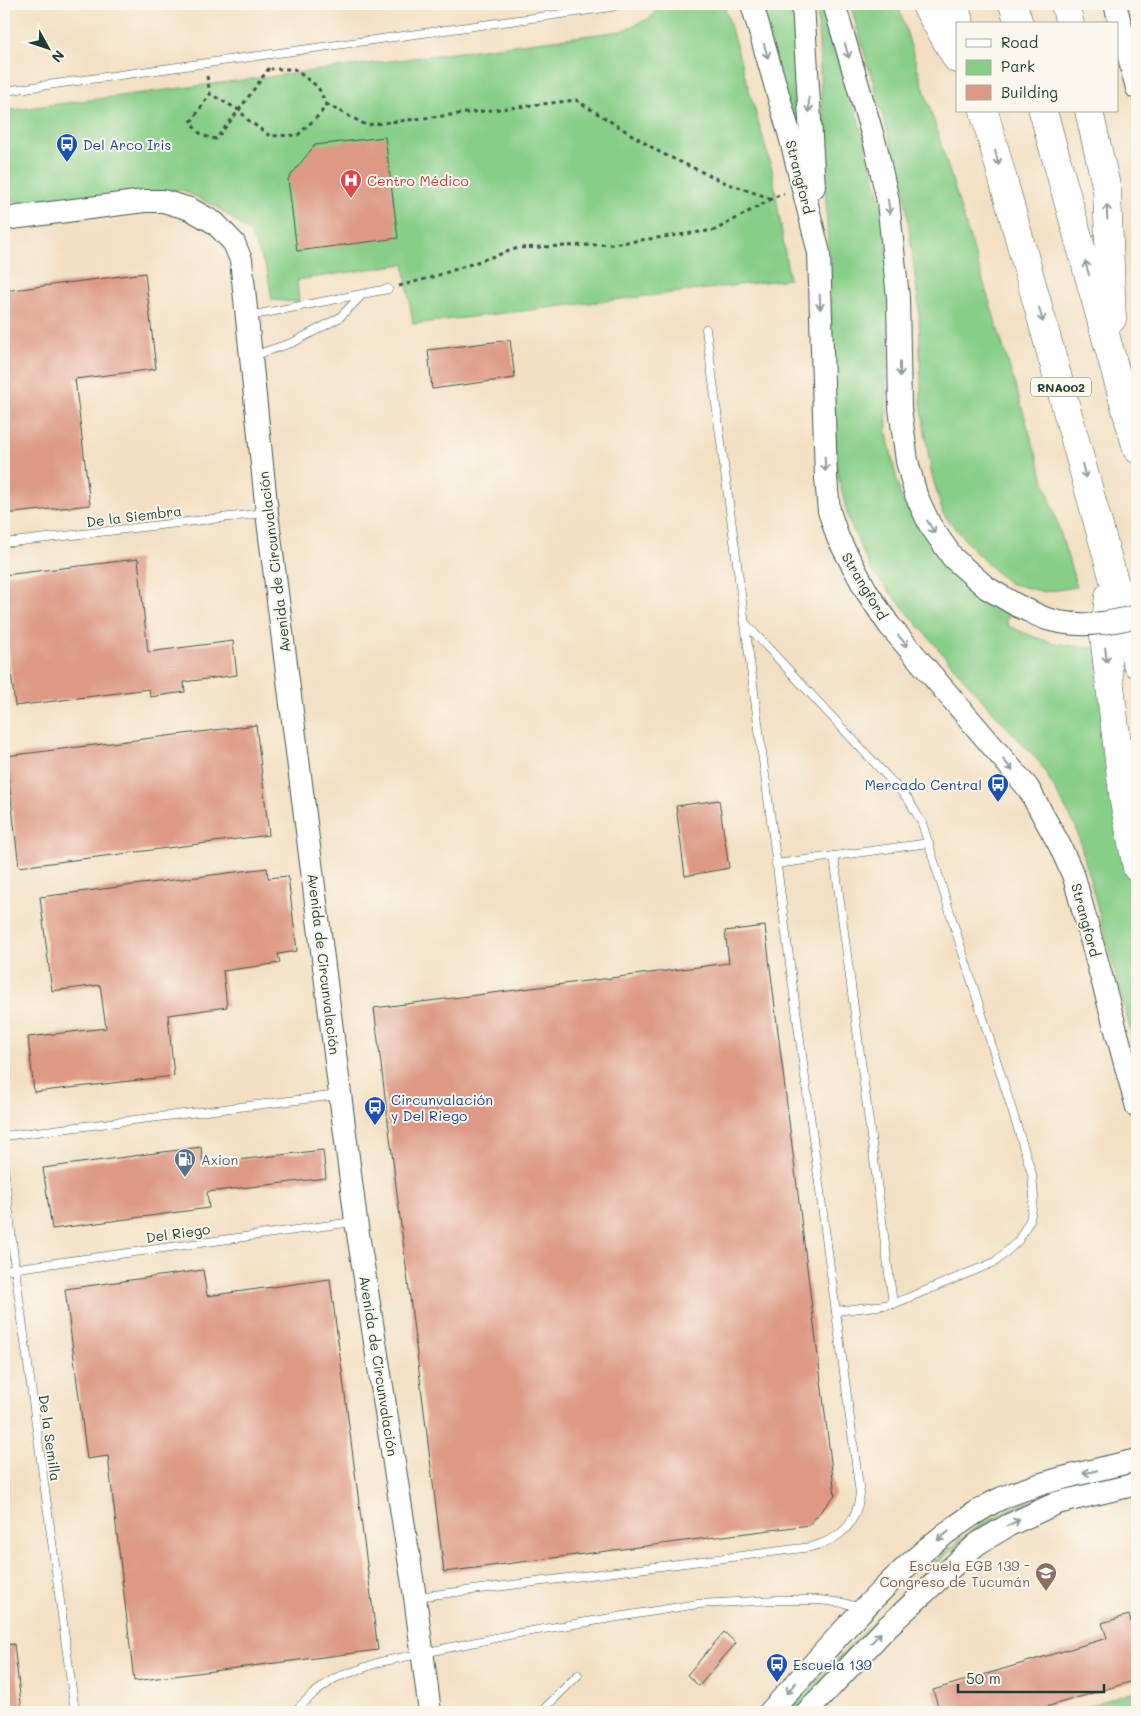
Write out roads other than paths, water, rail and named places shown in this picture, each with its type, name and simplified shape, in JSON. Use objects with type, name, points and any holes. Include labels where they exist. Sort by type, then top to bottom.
[{"type":"highway","points":[[925,4],[956,58]]},
{"type":"highway","points":[[954,4],[959,22]]},
{"type":"highway","points":[[1013,4],[1018,22]]},
{"type":"highway","points":[[1065,4],[1070,22]]},
{"type":"highway","name":"RNA002","points":[[984,112],[1137,664]]},
{"type":"highway","points":[[1043,112],[1137,450]]},
{"type":"highway","points":[[1089,112],[1107,190],[1114,365]]},
{"type":"highway","points":[[1112,572],[1104,636],[1124,802],[1137,868]]},
{"type":"street","name":"Strangford","points":[[752,4],[790,136],[819,253],[826,478],[829,511],[838,538],[862,584],[889,625],[1028,788],[1046,819],[1074,877],[1137,1107]]},
{"type":"street","points":[[803,4],[819,253]]},
{"type":"street","points":[[834,4],[876,147],[888,201],[898,298],[900,408],[907,461],[916,495],[930,526],[953,558],[987,588],[1018,606],[1047,619],[1078,625],[1110,623],[1137,616]]},
{"type":"street","points":[[1115,4],[1137,88]]},
{"type":"street","name":"Avenida de Circunvalación","points":[[4,219],[144,201],[163,201],[190,209],[215,223],[234,243],[241,260],[267,513],[356,1222],[415,1597],[430,1712]]},
{"type":"street","points":[[770,1712],[864,1610],[920,1553],[963,1520],[1001,1498],[1051,1481],[1137,1460]]},
{"type":"street","points":[[807,1712],[886,1628],[977,1544],[1009,1524],[1056,1503],[1137,1484]]},
{"type":"lane","points":[[4,91],[602,9],[620,4]]},
{"type":"lane","points":[[247,316],[388,289]]},
{"type":"lane","points":[[251,357],[294,342],[339,318],[363,294]]},
{"type":"lane","points":[[415,1597],[811,1547],[826,1543],[839,1536],[849,1525],[858,1510],[860,1494],[706,329]]},
{"type":"lane","name":"De la Siembra","points":[[4,543],[267,513]]},
{"type":"lane","points":[[745,623],[908,799],[922,823],[1032,1174],[1034,1197],[1030,1220],[1018,1241],[995,1262],[893,1304],[836,1312]]},
{"type":"lane","points":[[776,864],[929,843]]},
{"type":"lane","points":[[834,856],[893,1304]]},
{"type":"lane","points":[[4,1136],[340,1095]]},
{"type":"lane","name":"De la Semilla","points":[[4,1168],[15,1268],[75,1712]]},
{"type":"lane","name":"Del Riego","points":[[4,1270],[356,1222]]},
{"type":"lane","points":[[294,1712],[313,1694],[336,1678],[380,1662],[519,1633],[698,1604],[819,1600],[844,1604],[864,1610]]},
{"type":"lane","points":[[541,1712],[578,1675]]},
{"type":"place","name":"Del Arco Iris","points":[[67,163]]},
{"type":"place","name":"Centro Médico","points":[[351,199]]},
{"type":"place","name":"Mercado Central","points":[[998,803]]},
{"type":"place","name":"Circunvalación y Del Riego","points":[[375,1126]]},
{"type":"place","name":"Axion","points":[[185,1178]]},
{"type":"place","name":"Escuela EGB 139 - Congreso de Tucumán","points":[[1046,1592]]},
{"type":"place","name":"Escuela 139","points":[[777,1683]]}]
